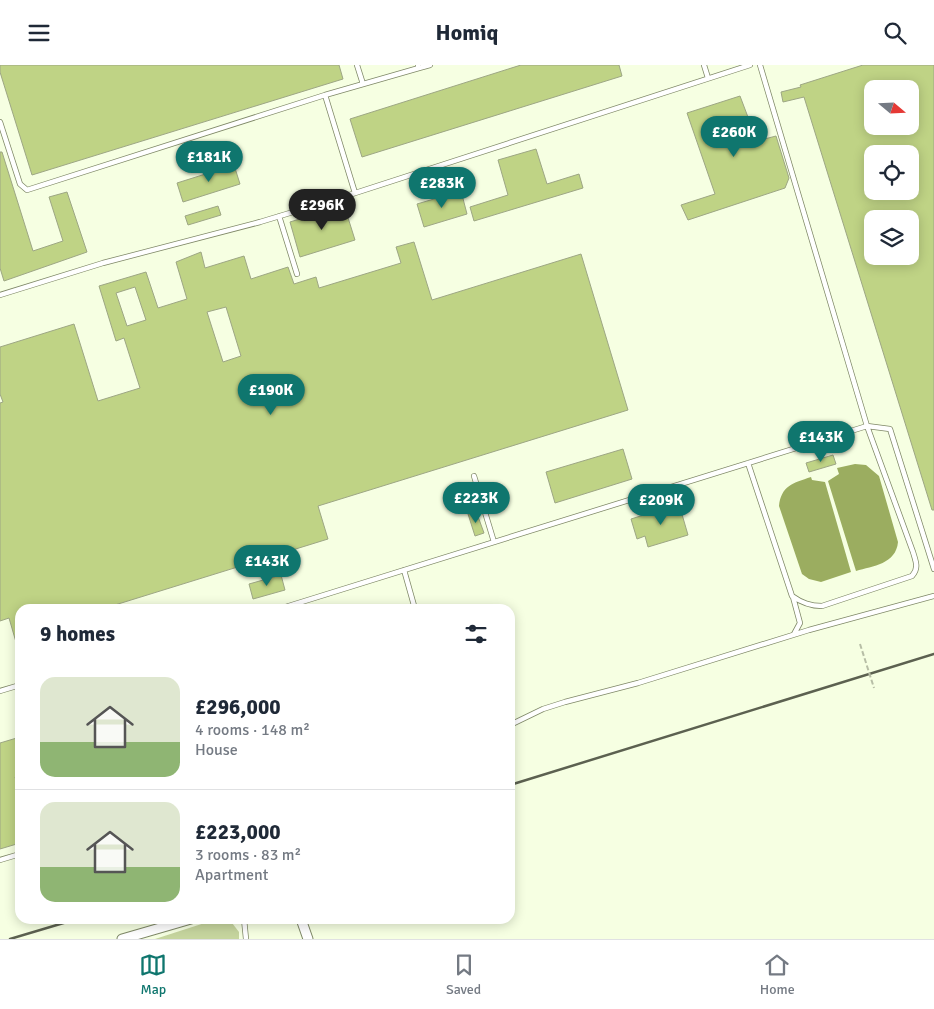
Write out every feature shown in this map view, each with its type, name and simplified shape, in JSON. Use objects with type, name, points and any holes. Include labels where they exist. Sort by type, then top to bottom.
[{"type":"street","points":[[122,939],[174,924]]},
{"type":"street","points":[[303,924],[308,939]]},
{"type":"lane","points":[[357,65],[363,84]]},
{"type":"lane","points":[[0,123],[20,184],[27,190],[325,95],[430,65]]},
{"type":"lane","points":[[704,65],[708,79]]},
{"type":"lane","points":[[0,295],[103,263],[279,216],[356,193],[750,65]]},
{"type":"lane","points":[[760,65],[867,426],[917,566],[912,576],[822,606],[810,605],[792,596]]},
{"type":"lane","points":[[325,95],[356,193]]},
{"type":"lane","points":[[279,216],[297,274]]},
{"type":"lane","points":[[295,604],[867,426],[890,429],[934,569]]},
{"type":"lane","points":[[748,463],[800,623],[793,635]]},
{"type":"lane","points":[[474,476],[494,542]]},
{"type":"lane","points":[[404,570],[414,604]]},
{"type":"lane","points":[[515,723],[543,709],[638,683],[793,635],[934,596]]},
{"type":"lane","points":[[0,691],[15,686]]},
{"type":"lane","points":[[0,861],[15,856]]},
{"type":"lane","points":[[244,924],[246,939]]},
{"type":"path","points":[[860,644],[874,688]]},
{"type":"shaded area","points":[[855,464],[866,465],[879,476],[898,542],[893,555],[888,560],[856,571],[828,481],[839,474],[837,468]]},
{"type":"shaded area","points":[[811,477],[812,480],[825,482],[851,572],[821,582],[809,579],[802,574],[779,506],[782,494],[789,486]]},
{"type":"shaded area","points":[[202,924],[233,924],[239,932],[239,939],[155,939]]},
{"type":"building","points":[[0,65],[339,65],[343,79],[32,175],[0,72]]},
{"type":"building","points":[[521,65],[619,65],[622,76],[362,157],[350,119]]},
{"type":"building","points":[[863,65],[934,65],[934,510],[932,510],[804,97],[783,102],[781,92],[801,87],[800,85]]},
{"type":"building","points":[[740,96],[757,141],[776,136],[789,178],[785,188],[688,220],[681,205],[715,194],[687,113]]},
{"type":"building","points":[[536,149],[547,184],[579,174],[583,188],[474,221],[470,207],[508,195],[498,160]]},
{"type":"building","points":[[0,152],[2,152],[33,251],[63,241],[49,197],[67,192],[87,252],[4,281],[0,268]]},
{"type":"building","points":[[234,165],[240,184],[183,202],[177,183]]},
{"type":"building","points":[[461,191],[467,214],[424,227],[417,204]]},
{"type":"building","points":[[344,205],[355,240],[300,257],[290,222]]},
{"type":"building","points":[[218,206],[221,215],[188,225],[185,216]]},
{"type":"building","points":[[414,242],[432,300],[581,254],[628,410],[318,506],[328,539],[118,604],[15,604],[15,639],[9,618],[0,621],[0,403],[3,402],[0,394],[0,347],[74,324],[98,401],[140,388],[124,338],[116,341],[99,286],[146,272],[158,308],[187,299],[176,262],[201,252],[205,268],[244,256],[251,279],[288,267],[294,284],[316,277],[319,288],[401,263],[396,247]],"holes":[[[135,287],[146,320],[127,326],[116,293]],[[226,307],[241,356],[223,362],[207,312]]]},
{"type":"building","points":[[623,449],[632,479],[555,503],[546,472]]},
{"type":"building","points":[[833,455],[836,464],[809,472],[806,463]]},
{"type":"building","points":[[679,504],[688,535],[648,547],[645,536],[637,539],[631,519]]},
{"type":"building","points":[[476,511],[484,533],[475,536],[468,514]]},
{"type":"building","points":[[281,575],[285,590],[253,599],[249,584]]},
{"type":"building","points":[[15,738],[15,844],[0,849],[0,743]]},
{"type":"railway","points":[[515,783],[934,654]]},
{"type":"railway","points":[[10,939],[60,924]]}]
